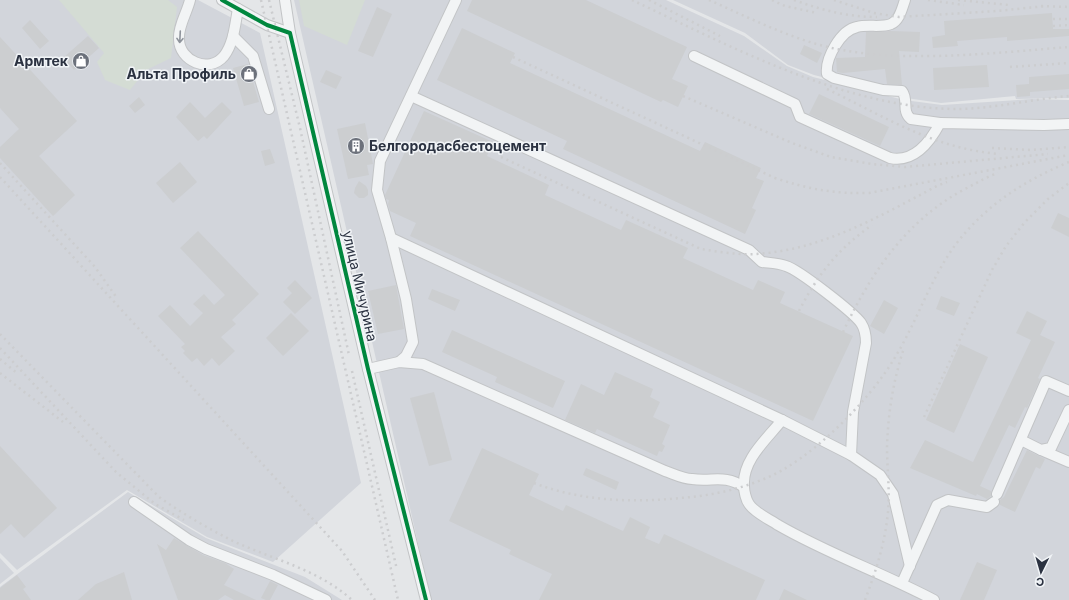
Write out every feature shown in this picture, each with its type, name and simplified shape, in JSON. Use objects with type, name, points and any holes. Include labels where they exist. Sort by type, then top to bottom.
[{"type":"street","points":[[190,0],[178,38],[180,48],[186,57],[199,64],[214,63],[222,58],[228,49],[233,36],[238,9]]},
{"type":"street","points":[[222,0],[267,25],[290,33]]},
{"type":"street","name":"улица Мичурина","points":[[285,0],[290,33],[368,369],[426,600]]},
{"type":"street","points":[[399,362],[406,356],[413,342],[406,299],[392,238],[377,190],[380,161],[456,0]]},
{"type":"street","points":[[905,0],[899,17],[892,23],[856,27],[846,34],[834,48],[828,60],[827,74],[834,78],[883,90],[902,91],[905,94],[905,110],[910,119],[940,123],[1069,124]]},
{"type":"street","points":[[233,36],[253,56],[269,109]]},
{"type":"street","points":[[694,56],[796,104],[800,117],[890,158],[898,160],[916,154],[931,140],[940,123]]},
{"type":"street","points":[[411,96],[749,250],[762,262],[775,263],[796,271],[852,314],[862,324],[866,334],[866,343],[852,412],[850,455]]},
{"type":"street","points":[[392,238],[782,420],[850,455],[880,475],[893,494],[910,566]]},
{"type":"street","points":[[368,369],[399,362],[423,364],[665,471],[692,480],[724,478],[735,481],[744,487]]},
{"type":"street","points":[[902,584],[933,512],[942,502],[948,500],[987,507],[995,498],[1046,381],[1069,391]]},
{"type":"street","points":[[1041,450],[1051,448],[1054,444],[1069,410]]},
{"type":"street","points":[[782,420],[750,460],[745,473],[744,487],[749,504],[762,516],[804,540],[934,600]]},
{"type":"street","points":[[1021,440],[1069,462]]},
{"type":"street","points":[[134,502],[189,540],[206,549],[273,575],[326,600]]},
{"type":"shaded area","points":[[0,0],[198,0],[260,33],[361,483],[273,562],[207,537],[127,490],[17,570],[0,553]]},
{"type":"shaded area","points":[[59,0],[168,0],[177,7],[171,58],[146,70],[130,90],[105,80],[97,62],[104,53]]},
{"type":"shaded area","points":[[294,0],[666,0],[744,36],[787,66],[813,77],[904,100],[942,105],[1031,99],[1069,100],[1069,600],[431,600]]},
{"type":"shaded area","points":[[299,0],[365,0],[347,45],[304,26]]},
{"type":"shaded area","points":[[673,0],[1069,0],[1069,98],[1016,99],[1015,96],[941,103],[906,98],[814,75],[788,65],[745,33]]},
{"type":"shaded area","points":[[128,492],[206,538],[305,577],[342,600],[0,600],[0,587]]},
{"type":"shaded area","points":[[0,558],[14,573],[0,584]]},
{"type":"building","points":[[472,0],[586,0],[687,47],[672,79],[688,86],[678,107],[663,100],[661,102],[467,11]]},
{"type":"building","points":[[377,7],[392,14],[373,57],[358,51]]},
{"type":"building","points":[[1052,13],[1053,29],[1069,29],[1069,36],[1007,41],[1007,37],[957,41],[958,46],[933,48],[932,37],[945,35],[944,21]]},
{"type":"building","points":[[30,20],[49,41],[40,49],[22,28]]},
{"type":"building","points":[[462,28],[515,53],[510,63],[700,151],[705,142],[761,168],[756,178],[764,181],[752,208],[756,210],[745,234],[563,149],[567,141],[437,80]]},
{"type":"building","points":[[866,32],[920,32],[919,52],[899,51],[902,85],[887,84],[885,69],[843,73],[837,72],[836,58],[865,57]]},
{"type":"building","points":[[88,36],[99,48],[74,70],[63,58]]},
{"type":"building","points":[[0,37],[77,121],[39,156],[75,195],[53,216],[0,158],[0,147],[19,129],[0,108]]},
{"type":"building","points":[[804,45],[822,53],[817,63],[800,54]]},
{"type":"building","points":[[248,64],[259,102],[244,106],[233,68]]},
{"type":"building","points":[[987,65],[989,87],[934,90],[933,68]]},
{"type":"building","points":[[326,70],[342,77],[336,89],[320,82]]},
{"type":"building","points":[[1069,74],[1069,89],[1030,92],[1030,96],[1017,97],[1016,85],[1029,84],[1029,77]]},
{"type":"building","points":[[819,94],[889,127],[880,146],[809,114]]},
{"type":"building","points":[[139,97],[145,105],[135,113],[129,106]]},
{"type":"building","points":[[190,102],[205,118],[222,102],[232,112],[207,139],[204,136],[198,141],[176,117]]},
{"type":"building","points":[[424,111],[493,142],[487,156],[549,185],[545,195],[621,230],[626,220],[688,248],[683,258],[753,290],[758,280],[785,292],[780,303],[853,336],[813,421],[410,236],[416,223],[390,211],[388,204],[389,200],[386,199],[385,195]]},
{"type":"building","name":"Белгородасбестоцемент","points":[[365,123],[373,164],[367,165],[369,175],[348,179],[337,129]]},
{"type":"building","points":[[270,149],[275,163],[265,166],[261,151]]},
{"type":"building","points":[[180,162],[197,182],[173,203],[156,183]]},
{"type":"building","points":[[359,181],[366,186],[368,190],[368,195],[364,198],[359,198],[354,193]]},
{"type":"building","points":[[1058,213],[1069,218],[1069,237],[1051,228]]},
{"type":"building","points":[[198,231],[259,294],[232,320],[236,324],[221,337],[235,351],[219,366],[212,358],[204,366],[197,358],[192,362],[183,353],[185,351],[181,347],[185,344],[158,316],[170,305],[190,326],[203,313],[193,304],[204,294],[214,305],[225,295],[180,248]]},
{"type":"building","points":[[295,280],[312,298],[295,314],[283,302],[292,293],[287,288]]},
{"type":"building","points":[[396,285],[404,329],[378,334],[368,291]]},
{"type":"building","points":[[432,289],[460,300],[455,311],[428,299]]},
{"type":"building","points":[[941,296],[960,303],[954,316],[936,309]]},
{"type":"building","points":[[884,300],[898,308],[884,334],[870,326]]},
{"type":"building","points":[[1027,311],[1047,321],[1040,335],[1055,342],[1038,378],[1040,379],[1027,408],[1025,407],[1015,428],[1009,425],[980,486],[991,491],[991,496],[987,499],[977,494],[976,496],[910,468],[925,440],[973,462],[1031,340],[1016,333]]},
{"type":"building","points":[[291,313],[309,331],[283,356],[266,338]]},
{"type":"building","points":[[452,330],[565,381],[553,408],[495,382],[497,377],[442,352]]},
{"type":"building","points":[[960,344],[988,357],[954,433],[926,420]]},
{"type":"building","points":[[615,372],[653,389],[650,397],[660,402],[653,417],[670,425],[662,444],[665,446],[662,452],[659,451],[657,456],[597,429],[595,433],[565,420],[581,384],[604,395]]},
{"type":"building","points":[[434,392],[452,460],[429,466],[410,398]]},
{"type":"building","points":[[0,446],[57,508],[24,538],[11,524],[0,534]]},
{"type":"building","points":[[482,448],[539,474],[529,495],[563,511],[566,505],[623,531],[630,517],[650,527],[645,538],[659,544],[664,534],[765,580],[756,600],[539,600],[552,574],[509,554],[511,550],[449,521]]},
{"type":"building","points":[[1027,450],[1045,459],[1040,469],[1036,467],[1015,512],[1000,505],[1000,500],[1004,497]]},
{"type":"building","points":[[586,468],[619,482],[616,490],[583,475]]},
{"type":"building","points":[[174,538],[203,555],[225,563],[234,569],[224,585],[256,600],[234,600],[225,595],[218,600],[178,600],[157,544],[166,550]]},
{"type":"building","points":[[977,562],[997,570],[984,600],[960,600]]},
{"type":"building","points":[[124,572],[132,600],[78,600],[96,584]]},
{"type":"building","points":[[17,575],[26,587],[23,589],[31,600],[0,600],[0,588]]},
{"type":"building","points":[[270,581],[278,585],[270,600],[266,600],[261,598]]},
{"type":"building","points":[[784,589],[807,600],[779,600]]},
{"type":"railway","points":[[261,0],[398,600]]},
{"type":"railway","points":[[269,0],[300,128],[349,355]]},
{"type":"railway","points":[[632,0],[709,37],[791,72],[833,87],[876,99],[918,106],[960,109],[988,107],[1069,96]]},
{"type":"railway","points":[[649,0],[720,36]]},
{"type":"railway","points":[[709,0],[786,34],[813,43],[842,50],[873,54],[940,56],[1069,47]]},
{"type":"railway","points":[[772,0],[785,6],[817,13]]},
{"type":"railway","points":[[794,0],[835,12],[855,16],[877,17]]},
{"type":"railway","points":[[834,0],[874,13],[899,17],[997,11],[1046,6]]},
{"type":"railway","points":[[928,0],[964,5]]},
{"type":"railway","points":[[958,0],[1009,5]]},
{"type":"railway","points":[[1041,6],[1069,7]]},
{"type":"railway","points":[[1053,19],[1069,19]]},
{"type":"railway","points":[[1053,26],[1069,25]]},
{"type":"railway","points":[[513,57],[775,178],[821,190],[844,193],[869,193],[1069,155]]},
{"type":"railway","points":[[1010,67],[1069,63]]},
{"type":"railway","points":[[827,89],[890,121],[932,139],[976,151],[1000,154]]},
{"type":"railway","points":[[683,96],[792,143],[831,157],[872,164],[905,167],[1048,154]]},
{"type":"railway","points":[[992,148],[1031,150],[1069,147]]},
{"type":"railway","points":[[501,157],[701,249],[742,254],[780,251],[827,239],[872,220],[947,182]]},
{"type":"railway","points":[[534,483],[570,494],[588,497],[625,500],[662,500],[702,496],[723,492],[754,483],[782,470],[800,459],[819,444],[837,428],[870,393],[902,345],[947,257],[956,244],[980,217],[1007,195],[1052,169],[1069,162]]},
{"type":"railway","points":[[0,163],[95,267],[117,298]]},
{"type":"railway","points":[[843,332],[865,289],[907,233],[942,203],[963,190],[998,173]]},
{"type":"railway","points":[[0,177],[342,551],[375,600]]},
{"type":"railway","points":[[924,417],[992,270],[1006,246],[1025,222],[1048,199],[1069,183]]},
{"type":"railway","points":[[799,311],[821,274],[830,263],[849,243],[872,225]]},
{"type":"railway","points":[[0,334],[159,497],[196,521],[235,542],[311,573],[339,590],[352,600]]},
{"type":"railway","points":[[0,348],[116,472],[155,504],[184,520]]},
{"type":"railway","points":[[865,600],[880,557],[887,523],[889,496],[887,447],[889,422],[894,385],[904,348]]},
{"type":"railway","points":[[0,359],[18,374]]},
{"type":"railway","points":[[352,371],[397,570]]},
{"type":"railway","points":[[0,373],[63,422]]},
{"type":"cycle path","points":[[222,0],[267,25],[290,33],[368,369],[426,600]]},
{"type":"place","name":"Армтек","points":[[81,61]]},
{"type":"place","name":"Альта Профиль","points":[[249,74]]},
{"type":"place","name":"Белгородасбестоцемент","points":[[356,146]]}]
